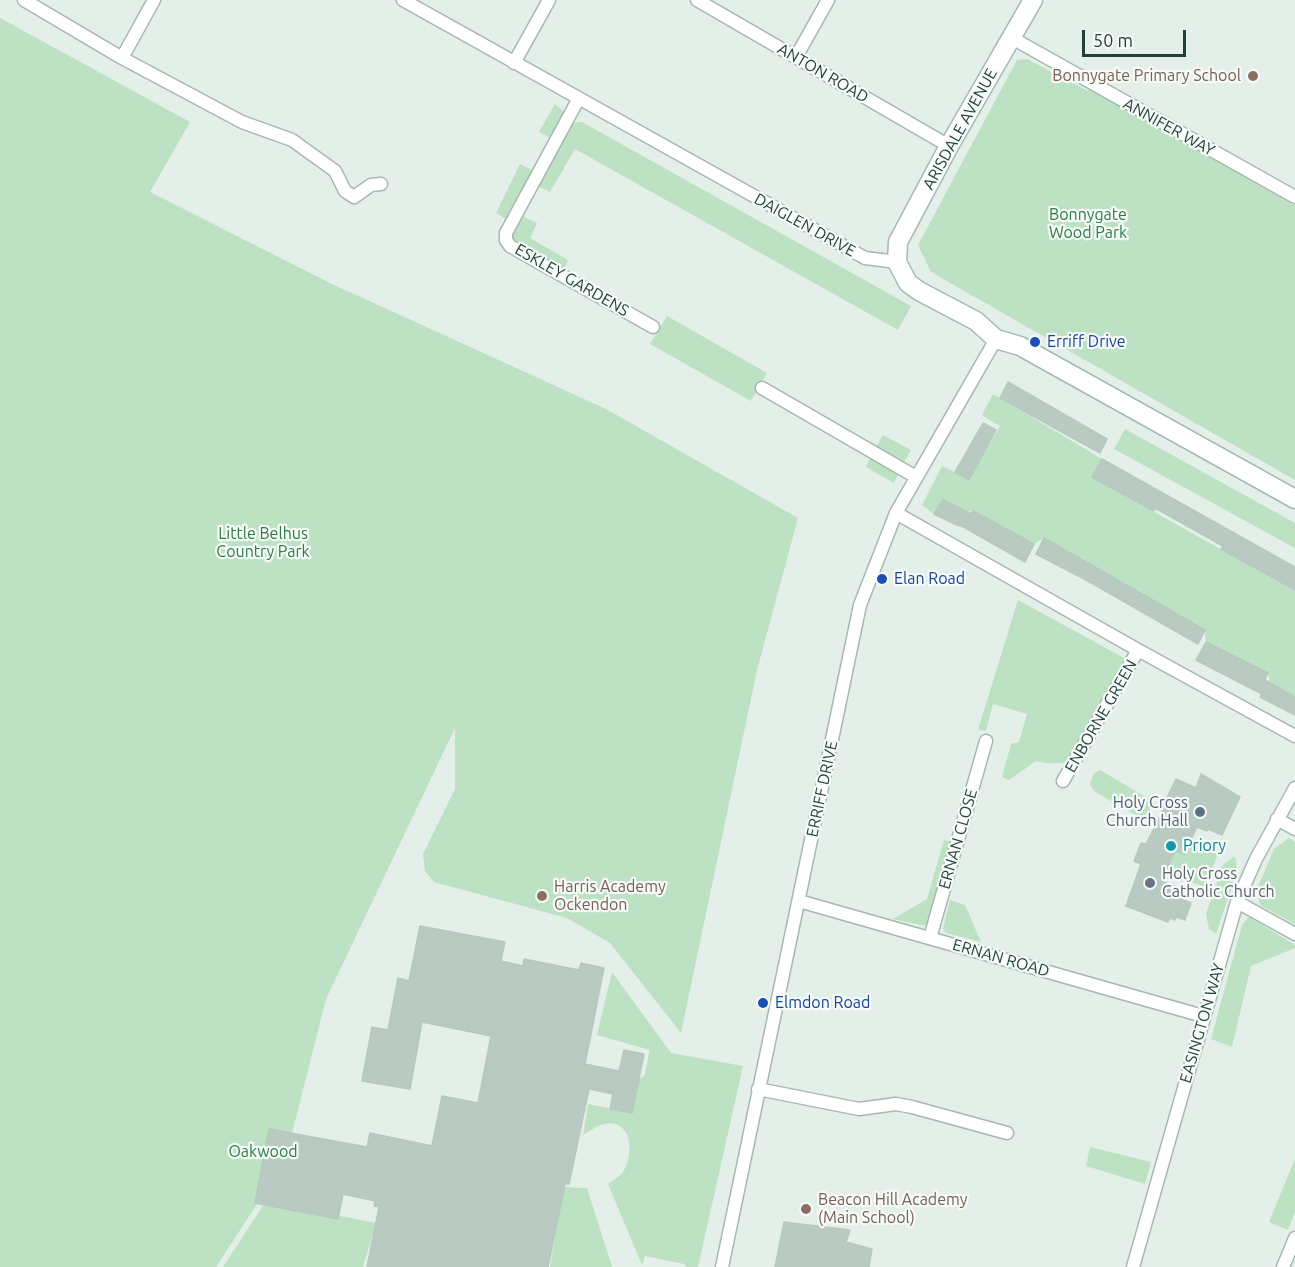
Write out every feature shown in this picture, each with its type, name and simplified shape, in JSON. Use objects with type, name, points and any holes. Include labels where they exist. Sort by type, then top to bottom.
[{"type":"street","points":[[24,0],[122,58],[242,122],[292,140],[335,171],[345,191],[354,197],[371,185],[381,184]]},
{"type":"street","points":[[122,58],[154,0]]},
{"type":"street","name":"DAIGLEN DRIVE","points":[[403,0],[865,258],[897,262]]},
{"type":"street","points":[[514,63],[549,0]]},
{"type":"street","name":"ANTON ROAD","points":[[697,0],[949,146]]},
{"type":"street","points":[[796,57],[828,0]]},
{"type":"street","name":"ARISDALE AVENUE","points":[[897,262],[898,242],[949,146],[1033,0]]},
{"type":"street","name":"ANNIFER WAY","points":[[1012,38],[1295,197]]},
{"type":"street","name":"ESKLEY GARDENS","points":[[579,98],[506,233],[506,240],[510,246],[653,327]]},
{"type":"street","points":[[897,262],[908,283],[976,321],[996,339],[1020,346],[1295,499]]},
{"type":"street","name":"ERRIFF DRIVE","points":[[722,1267],[860,605],[896,513],[996,339]]},
{"type":"street","points":[[762,388],[916,477]]},
{"type":"street","points":[[896,513],[1295,736]]},
{"type":"street","name":"ENBORNE GREEN","points":[[1064,781],[1138,650]]},
{"type":"street","name":"ERNAN CLOSE","points":[[930,938],[986,741]]},
{"type":"street","name":"EASINGTON WAY","points":[[1133,1267],[1237,902],[1256,860],[1295,788]]},
{"type":"street","points":[[1277,819],[1295,829]]},
{"type":"street","name":"ERNAN ROAD","points":[[799,901],[1203,1016]]},
{"type":"street","points":[[1237,902],[1295,934]]},
{"type":"street","points":[[758,1089],[859,1109],[896,1104],[1007,1133]]},
{"type":"street","points":[[1283,1267],[1295,1238]]},
{"type":"green space","name":"Little Belhus Country Park","points":[[0,18],[190,122],[150,192],[332,284],[606,409],[798,518],[757,670],[681,1033],[610,943],[567,918],[434,882],[425,871],[423,854],[455,789],[455,728],[326,999],[285,1161],[216,1267],[0,1267]]},
{"type":"green space","name":"Bonnygate Wood Park","points":[[1027,59],[1088,91],[1089,87],[1295,206],[1295,480],[931,272],[918,245],[1017,60]]},
{"type":"green space","points":[[555,104],[565,113],[550,138],[539,132]]},
{"type":"green space","points":[[582,122],[911,306],[898,330],[575,149],[550,192],[536,185],[571,123]]},
{"type":"green space","points":[[520,164],[532,170],[506,219],[496,213]]},
{"type":"green space","points":[[520,215],[537,223],[530,238],[568,260],[564,270],[514,242],[511,234]]},
{"type":"green space","points":[[667,316],[767,373],[751,401],[650,344]]},
{"type":"green space","points":[[993,394],[1102,459],[1092,477],[1295,591],[1295,697],[1270,683],[1268,673],[1206,642],[1205,630],[1044,538],[1034,544],[973,511],[966,512],[943,500],[934,514],[922,505],[942,466],[969,479],[1000,426],[982,415]]},
{"type":"green space","points":[[1125,429],[1295,523],[1295,548],[1114,449]]},
{"type":"green space","points":[[883,435],[911,450],[904,462],[876,447]]},
{"type":"green space","points":[[871,456],[899,473],[894,483],[866,467]]},
{"type":"green space","points":[[1018,600],[1124,658],[1116,673],[1117,680],[1070,763],[1036,761],[1009,780],[1002,777],[1011,744],[1019,742],[1027,714],[993,704],[986,731],[978,730]]},
{"type":"green space","points":[[1100,770],[1154,802],[1144,820],[1094,791],[1090,784],[1094,773]]},
{"type":"green space","points":[[1289,838],[1295,842],[1295,924],[1260,905],[1257,889],[1274,849]]},
{"type":"green space","points":[[1191,839],[1219,851],[1205,887],[1157,869],[1169,865],[1175,851],[1184,854]]},
{"type":"green space","points":[[944,840],[954,842],[931,927],[893,919],[927,899]]},
{"type":"green space","points":[[1233,857],[1236,858],[1237,872],[1216,934],[1209,929],[1206,914],[1223,865]]},
{"type":"green space","points":[[950,900],[965,905],[981,942],[946,933],[943,929]]},
{"type":"green space","points":[[1249,917],[1295,945],[1295,948],[1251,966],[1232,1047],[1211,1039],[1242,925]]},
{"type":"green space","points":[[612,972],[671,1053],[743,1066],[698,1267],[687,1267],[684,1264],[645,1256],[642,1265],[608,1184],[623,1172],[627,1165],[629,1148],[626,1132],[614,1124],[604,1124],[583,1135],[588,1104],[632,1113],[639,1078],[644,1077],[650,1050],[597,1035]]},
{"type":"green space","points":[[1090,1147],[1151,1162],[1145,1184],[1086,1166]]},
{"type":"green space","points":[[1295,1159],[1295,1212],[1288,1230],[1269,1222]]},
{"type":"green space","points":[[563,1187],[587,1188],[612,1267],[550,1267]]},
{"type":"green space","points":[[266,1201],[376,1223],[363,1267],[223,1267]]},
{"type":"building","points":[[1008,382],[1107,439],[1100,453],[1000,398]]},
{"type":"building","points":[[983,423],[996,430],[969,480],[955,472]]},
{"type":"building","points":[[1102,459],[1295,567],[1295,590],[1221,549],[1223,546],[1155,508],[1154,511],[1092,477]]},
{"type":"building","points":[[943,500],[971,514],[973,511],[1034,544],[1025,562],[960,525],[934,514]]},
{"type":"building","points":[[1044,538],[1205,630],[1198,644],[1036,554]]},
{"type":"building","points":[[1206,642],[1268,673],[1265,680],[1295,697],[1295,715],[1260,697],[1262,694],[1196,660]]},
{"type":"building","points":[[1201,774],[1240,797],[1222,835],[1197,827],[1184,854],[1175,851],[1161,881],[1180,888],[1179,893],[1185,895],[1183,900],[1191,903],[1185,920],[1176,917],[1175,920],[1170,918],[1168,922],[1126,906],[1141,864],[1134,861],[1141,843],[1146,844],[1176,779],[1196,788]]},
{"type":"building","points":[[420,926],[505,942],[501,961],[523,966],[524,959],[579,970],[581,963],[604,968],[585,1064],[619,1071],[624,1050],[644,1054],[632,1113],[610,1109],[613,1094],[589,1089],[569,1184],[565,1184],[548,1267],[367,1267],[379,1207],[374,1206],[375,1201],[343,1194],[338,1219],[255,1203],[269,1129],[367,1147],[370,1133],[432,1146],[442,1096],[478,1103],[491,1036],[422,1022],[410,1089],[362,1081],[372,1027],[388,1030],[398,978],[409,981]]},
{"type":"building","points":[[784,1222],[850,1230],[846,1242],[872,1249],[869,1267],[775,1267]]},
{"type":"place","name":"Bonnygate Primary School","points":[[1253,76]]},
{"type":"place","name":"Erriff Drive","points":[[1035,342]]},
{"type":"place","name":"Elan Road","points":[[882,579]]},
{"type":"place","name":"Holy Cross Church Hall","points":[[1200,812]]},
{"type":"place","name":"Priory","points":[[1171,846]]},
{"type":"place","name":"Holy Cross Catholic Church","points":[[1150,883]]},
{"type":"place","name":"Harris Academy Ockendon","points":[[542,896]]},
{"type":"place","name":"Elmdon Road","points":[[763,1003]]},
{"type":"place","name":"Beacon Hill Academy (Main School)","points":[[806,1209]]},
{"type":"park label","name":"Oakwood","points":[[263,1152]]}]
